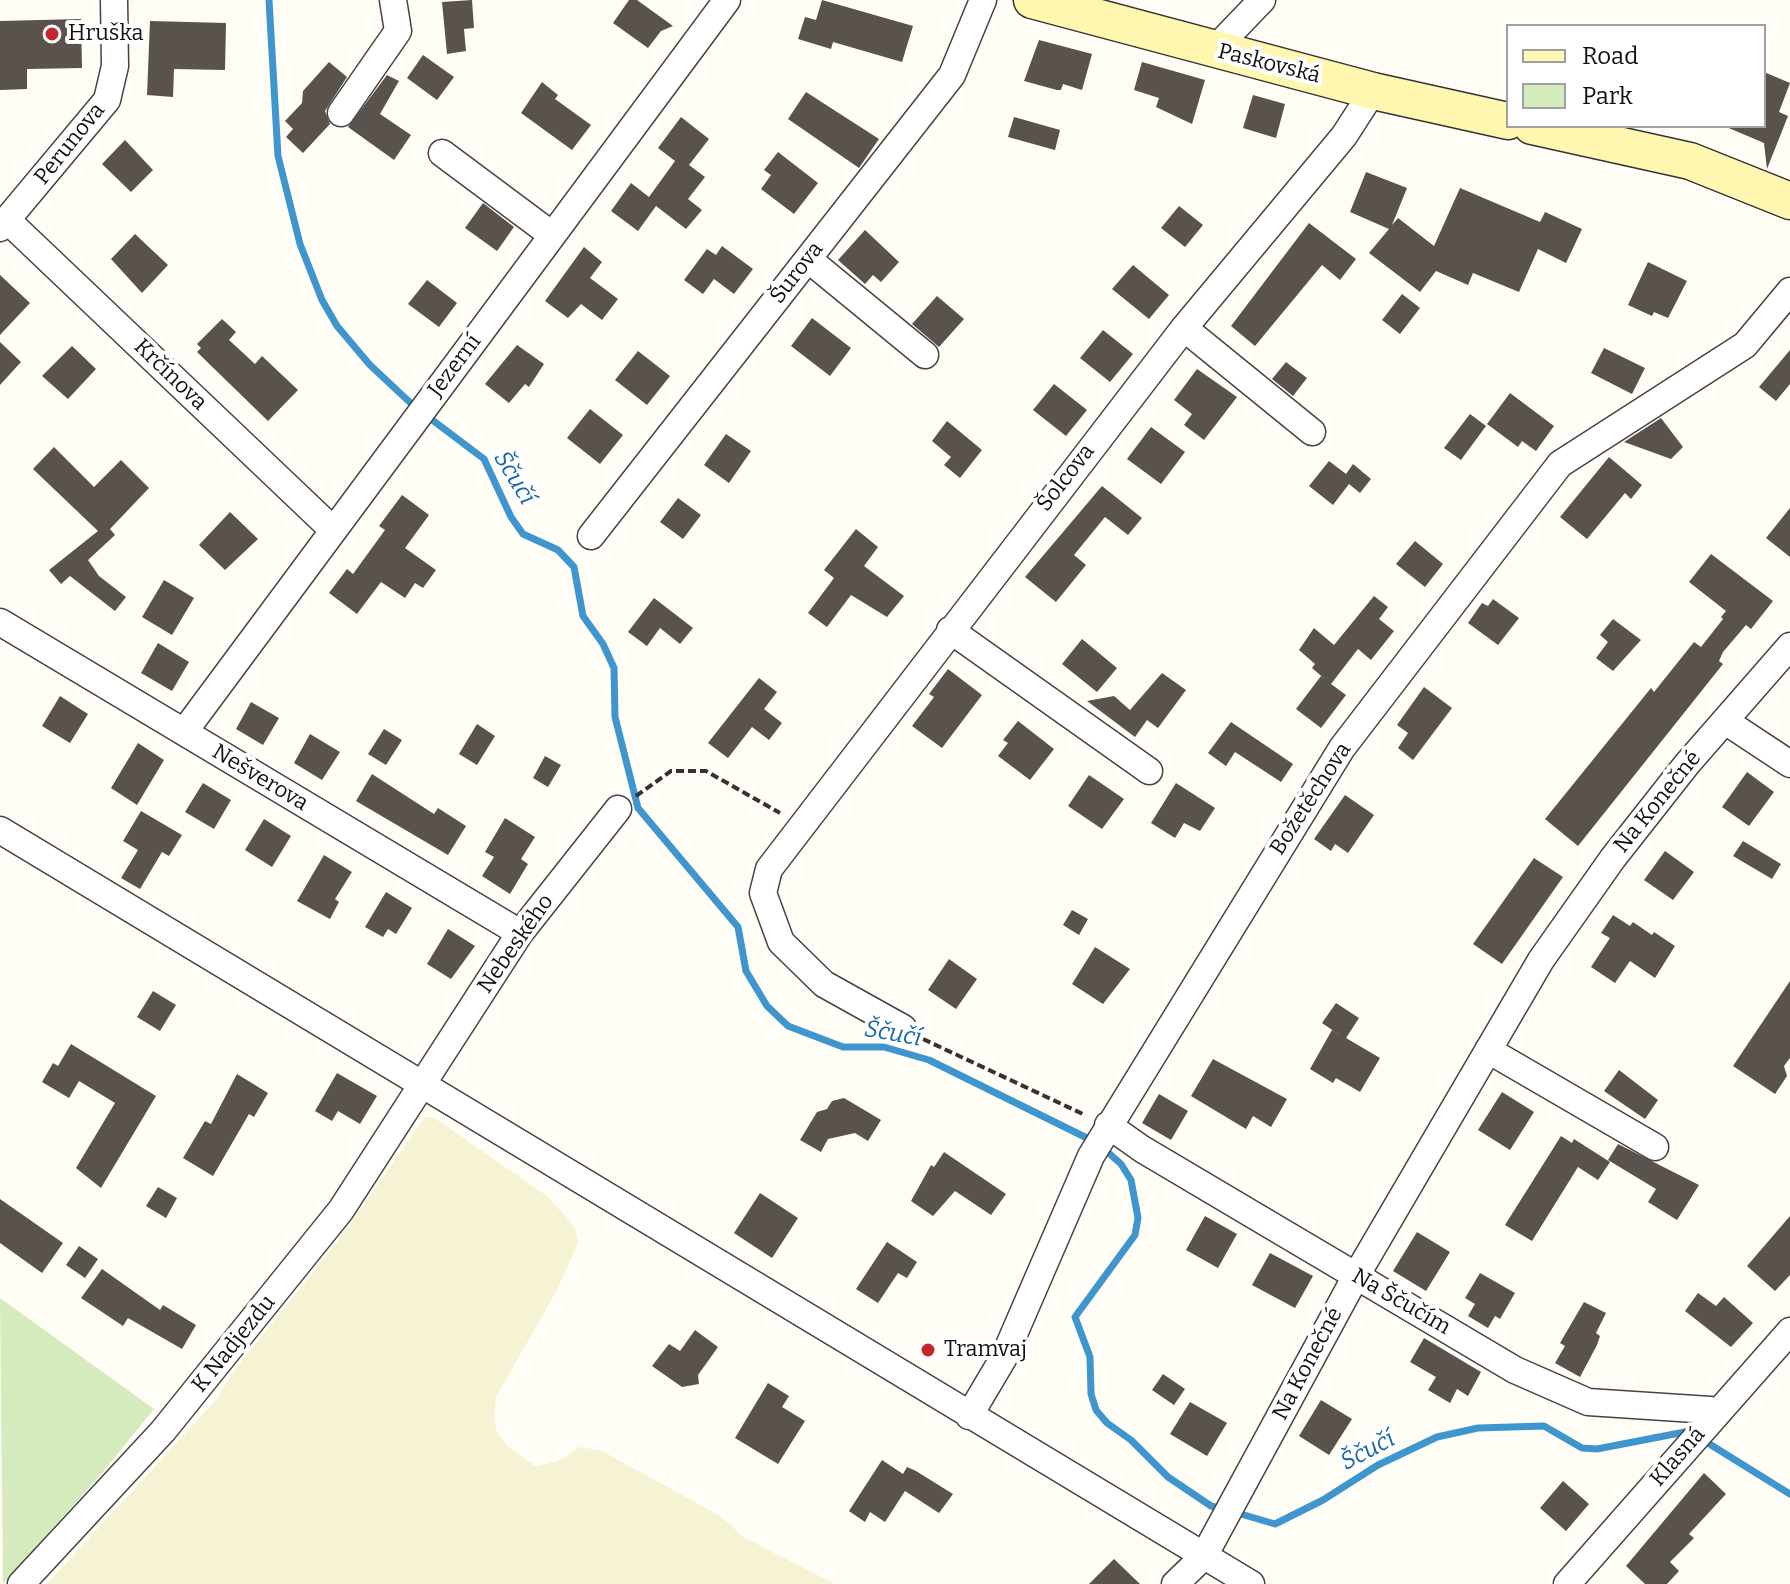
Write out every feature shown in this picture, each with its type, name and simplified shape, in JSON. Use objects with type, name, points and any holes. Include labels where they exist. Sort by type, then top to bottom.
[{"type":"main road","name":"Paskovská","points":[[1032,0],[1373,91],[1506,121]]},
{"type":"main road","points":[[1541,128],[1690,161],[1790,200]]},
{"type":"street","name":"Perunova","points":[[4,224],[107,100],[115,66],[114,0]]},
{"type":"street","points":[[341,113],[398,31],[393,0]]},
{"type":"street","name":"Jezerní","points":[[184,732],[727,0]]},
{"type":"street","name":"Šurova","points":[[591,536],[952,75],[983,0]]},
{"type":"street","points":[[1214,50],[1262,0]]},
{"type":"street","name":"Šolcova","points":[[803,827],[950,630],[1184,328],[1344,136],[1373,91]]},
{"type":"street","points":[[442,153],[552,235]]},
{"type":"street","name":"Krčínova","points":[[4,224],[333,530]]},
{"type":"street","points":[[808,259],[925,355]]},
{"type":"street","name":"Božetěchova","points":[[969,1416],[1004,1357],[1091,1156],[1342,748],[1560,464],[1745,345],[1790,291]]},
{"type":"street","points":[[1184,328],[1312,432]]},
{"type":"street","name":"Nešverova","points":[[0,622],[520,933]]},
{"type":"street","points":[[950,630],[1149,771]]},
{"type":"street","name":"Na Konečné","points":[[1175,1584],[1204,1556],[1356,1276],[1541,960],[1613,858],[1790,646]]},
{"type":"street","points":[[1725,721],[1790,764]]},
{"type":"street","name":"Nebeského","points":[[423,1084],[520,933],[618,809]]},
{"type":"street","points":[[803,827],[769,869],[763,893],[781,942],[824,984],[903,1028]]},
{"type":"street","points":[[0,830],[1251,1584]]},
{"type":"street","points":[[1488,1050],[1655,1147]]},
{"type":"street","name":"K Nadjezdu","points":[[21,1584],[163,1431],[259,1312],[341,1210],[423,1084]]},
{"type":"street","name":"Na Ščučím","points":[[1107,1128],[1515,1370],[1588,1402],[1717,1413]]},
{"type":"street","name":"Klasná","points":[[1567,1584],[1790,1331]]},
{"type":"path","points":[[645,789],[671,771],[706,771],[803,827]]},
{"type":"path","points":[[903,1028],[1107,1128]]},
{"type":"shaded area","points":[[425,1117],[433,1117],[547,1196],[575,1227],[578,1243],[557,1290],[496,1397],[494,1414],[497,1433],[507,1446],[536,1467],[563,1459],[580,1447],[602,1451],[720,1516],[745,1538],[835,1584],[47,1584],[216,1400],[233,1372],[338,1241]]},
{"type":"green space","points":[[0,1298],[154,1409],[103,1472],[3,1584]]},
{"type":"building","points":[[472,0],[474,28],[464,29],[466,51],[447,54],[442,2]]},
{"type":"building","points":[[629,0],[637,0],[673,26],[661,31],[648,48],[613,23]]},
{"type":"building","points":[[822,0],[913,26],[902,62],[833,42],[831,49],[798,39],[805,17],[816,20]]},
{"type":"building","points":[[81,19],[82,68],[27,69],[27,89],[0,90],[0,21]]},
{"type":"building","points":[[150,21],[226,23],[225,70],[174,69],[173,97],[147,95]]},
{"type":"building","points":[[1039,40],[1092,54],[1082,90],[1063,84],[1061,90],[1057,90],[1024,81]]},
{"type":"building","points":[[423,55],[454,77],[437,100],[407,78]]},
{"type":"building","points":[[329,62],[347,77],[325,111],[330,124],[303,153],[286,137],[293,129],[285,121],[302,103],[303,91]]},
{"type":"building","points":[[1142,62],[1205,80],[1192,124],[1156,107],[1159,98],[1134,90]]},
{"type":"building","points":[[1766,73],[1790,83],[1779,112],[1788,116],[1767,169],[1764,143],[1729,128],[1766,128]]},
{"type":"building","points":[[387,75],[399,81],[380,114],[411,135],[394,160],[348,127]]},
{"type":"building","points":[[542,82],[558,95],[555,99],[591,125],[572,150],[521,113]]},
{"type":"building","points":[[806,92],[879,139],[859,168],[788,119]]},
{"type":"building","points":[[1253,95],[1285,104],[1276,138],[1243,128]]},
{"type":"building","points":[[681,117],[709,139],[689,165],[705,177],[688,199],[702,210],[686,229],[656,206],[638,231],[611,211],[631,183],[649,197],[675,161],[658,148]]},
{"type":"building","points":[[1014,117],[1060,130],[1055,150],[1008,137]]},
{"type":"building","points":[[125,140],[153,170],[131,192],[102,164]]},
{"type":"building","points":[[778,152],[818,183],[794,214],[761,189],[771,175],[764,170]]},
{"type":"building","points":[[1366,172],[1407,188],[1392,225],[1398,218],[1434,246],[1460,188],[1540,222],[1545,212],[1582,229],[1566,263],[1538,249],[1519,292],[1473,273],[1468,285],[1436,271],[1420,292],[1369,253],[1389,229],[1350,212]]},
{"type":"building","points":[[483,203],[514,227],[497,251],[465,228]]},
{"type":"building","points":[[1179,206],[1203,225],[1185,247],[1161,228]]},
{"type":"building","points":[[1309,223],[1356,259],[1340,280],[1322,265],[1255,346],[1231,326]]},
{"type":"building","points":[[865,230],[899,262],[881,282],[873,275],[865,284],[838,260]]},
{"type":"building","points":[[135,234],[168,265],[142,293],[111,259]]},
{"type":"building","points":[[722,246],[753,269],[734,294],[714,279],[703,294],[684,280],[707,249],[716,255]]},
{"type":"building","points":[[584,247],[602,262],[590,278],[618,299],[602,320],[581,304],[568,318],[545,301]]},
{"type":"building","points":[[1648,262],[1687,281],[1668,318],[1654,312],[1652,316],[1628,305]]},
{"type":"building","points":[[1133,265],[1169,295],[1149,319],[1112,289]]},
{"type":"building","points":[[0,275],[30,303],[0,335]]},
{"type":"building","points":[[427,280],[457,303],[439,327],[408,304]]},
{"type":"building","points":[[1402,294],[1420,308],[1400,334],[1382,320]]},
{"type":"building","points":[[937,296],[964,319],[939,347],[912,324]]},
{"type":"building","points":[[812,318],[851,348],[830,376],[791,346]]},
{"type":"building","points":[[222,319],[236,332],[229,340],[255,364],[262,356],[298,390],[268,421],[197,352],[201,348],[197,344]]},
{"type":"building","points":[[1103,330],[1133,354],[1110,382],[1080,358]]},
{"type":"building","points":[[0,342],[21,362],[0,385]]},
{"type":"building","points":[[517,345],[544,364],[529,387],[525,384],[509,403],[485,384]]},
{"type":"building","points":[[72,346],[96,369],[68,399],[42,376]]},
{"type":"building","points":[[1604,348],[1645,368],[1632,394],[1591,373]]},
{"type":"building","points":[[1790,350],[1790,384],[1776,401],[1759,387]]},
{"type":"building","points":[[638,351],[670,376],[647,405],[615,380]]},
{"type":"building","points":[[1286,362],[1307,378],[1293,396],[1272,379]]},
{"type":"building","points":[[1197,369],[1237,397],[1204,440],[1184,425],[1192,414],[1174,400]]},
{"type":"building","points":[[1054,384],[1087,410],[1066,436],[1033,410]]},
{"type":"building","points":[[1510,393],[1554,426],[1536,451],[1522,441],[1518,447],[1487,424]]},
{"type":"building","points":[[590,409],[623,435],[600,464],[567,438]]},
{"type":"building","points":[[1470,414],[1486,426],[1461,460],[1444,448]]},
{"type":"building","points":[[1661,418],[1683,447],[1671,459],[1624,442]]},
{"type":"building","points":[[947,421],[982,450],[960,478],[944,465],[951,457],[932,441]]},
{"type":"building","points":[[1151,427],[1185,452],[1161,484],[1127,459]]},
{"type":"building","points":[[726,434],[751,451],[729,483],[704,465]]},
{"type":"building","points":[[54,447],[94,487],[121,460],[149,488],[110,529],[115,535],[88,560],[99,576],[126,597],[115,611],[70,576],[61,584],[49,570],[98,531],[33,469]]},
{"type":"building","points":[[1609,457],[1642,485],[1631,499],[1625,493],[1587,539],[1560,517]]},
{"type":"building","points":[[1329,461],[1346,474],[1353,464],[1371,479],[1360,493],[1349,484],[1333,505],[1309,486]]},
{"type":"building","points":[[1102,486],[1142,518],[1128,535],[1105,517],[1074,555],[1086,565],[1056,602],[1025,577]]},
{"type":"building","points":[[402,495],[429,515],[405,548],[436,570],[423,588],[415,583],[405,598],[381,582],[357,614],[329,593],[347,569],[353,574],[385,530],[379,526]]},
{"type":"building","points":[[678,498],[701,515],[683,539],[660,522]]},
{"type":"building","points":[[1790,508],[1790,557],[1766,538]]},
{"type":"building","points":[[230,512],[258,539],[225,570],[199,545]]},
{"type":"building","points":[[856,529],[878,547],[864,566],[904,596],[887,617],[851,595],[827,627],[808,613],[834,578],[824,570]]},
{"type":"building","points":[[1415,541],[1443,564],[1425,587],[1396,564]]},
{"type":"building","points":[[1711,554],[1773,601],[1751,629],[1746,625],[1723,652],[1719,661],[1723,664],[1578,846],[1545,819],[1651,688],[1654,692],[1694,642],[1701,647],[1723,619],[1721,617],[1726,611],[1689,582]]},
{"type":"building","points":[[164,580],[194,598],[172,635],[142,617]]},
{"type":"building","points":[[1374,596],[1388,607],[1379,619],[1394,631],[1371,660],[1358,649],[1331,684],[1346,695],[1321,728],[1296,709],[1321,676],[1326,680],[1312,668],[1315,664],[1299,650],[1314,628],[1334,645]]},
{"type":"building","points":[[654,598],[693,628],[680,644],[660,628],[647,646],[628,632]]},
{"type":"building","points":[[1493,599],[1519,618],[1498,645],[1468,623],[1482,603],[1488,606]]},
{"type":"building","points":[[1613,619],[1641,640],[1613,671],[1596,658],[1608,642],[1600,635]]},
{"type":"building","points":[[1082,639],[1117,668],[1097,692],[1062,664]]},
{"type":"building","points":[[158,643],[189,662],[172,691],[141,673]]},
{"type":"building","points":[[948,669],[982,695],[942,748],[912,726],[934,697],[929,694]]},
{"type":"building","points":[[1162,673],[1186,690],[1158,728],[1147,720],[1135,737],[1087,701],[1114,696],[1130,710]]},
{"type":"building","points":[[759,678],[777,692],[764,709],[782,723],[769,740],[752,727],[728,758],[708,743]]},
{"type":"building","points":[[1424,687],[1452,708],[1413,760],[1398,748],[1408,733],[1397,725]]},
{"type":"building","points":[[60,696],[88,714],[70,743],[42,726]]},
{"type":"building","points":[[251,702],[279,718],[263,745],[236,729]]},
{"type":"building","points":[[1018,721],[1054,749],[1030,780],[998,756],[1008,743],[1003,740]]},
{"type":"building","points":[[1231,722],[1293,764],[1281,782],[1235,752],[1226,766],[1208,753]]},
{"type":"building","points":[[477,724],[495,736],[477,765],[459,754]]},
{"type":"building","points":[[384,729],[402,740],[386,765],[368,754]]},
{"type":"building","points":[[310,734],[340,752],[322,780],[294,763]]},
{"type":"building","points":[[138,743],[164,760],[137,805],[111,788]]},
{"type":"building","points":[[545,756],[561,765],[548,787],[533,778]]},
{"type":"building","points":[[1747,772],[1774,792],[1749,826],[1722,807]]},
{"type":"building","points":[[372,774],[434,814],[438,808],[466,826],[448,855],[356,801]]},
{"type":"building","points":[[1089,775],[1124,799],[1102,829],[1068,806]]},
{"type":"building","points":[[203,783],[231,800],[214,829],[185,812]]},
{"type":"building","points":[[1176,783],[1215,808],[1200,831],[1184,823],[1175,838],[1151,823]]},
{"type":"building","points":[[1345,795],[1374,815],[1348,853],[1335,844],[1331,851],[1314,839]]},
{"type":"building","points":[[141,811],[182,835],[169,856],[162,852],[140,889],[121,878],[138,850],[123,841]]},
{"type":"building","points":[[505,818],[535,837],[521,859],[528,864],[510,894],[482,876],[494,857],[485,852]]},
{"type":"building","points":[[264,819],[291,836],[272,867],[245,850]]},
{"type":"building","points":[[1743,841],[1781,864],[1772,879],[1733,856]]},
{"type":"building","points":[[1665,851],[1694,872],[1673,900],[1644,880]]},
{"type":"building","points":[[324,855],[352,872],[335,899],[339,902],[330,919],[297,901]]},
{"type":"building","points":[[1534,858],[1563,877],[1502,964],[1473,944]]},
{"type":"building","points":[[386,892],[412,908],[396,934],[388,929],[383,937],[365,927]]},
{"type":"building","points":[[1072,910],[1088,919],[1079,935],[1063,925]]},
{"type":"building","points":[[1613,915],[1630,926],[1633,922],[1652,935],[1654,932],[1675,946],[1655,978],[1630,961],[1615,983],[1591,967],[1610,938],[1601,933]]},
{"type":"building","points":[[448,929],[475,946],[451,979],[427,964]]},
{"type":"building","points":[[1095,947],[1130,969],[1103,1004],[1072,984]]},
{"type":"building","points":[[949,959],[977,979],[956,1009],[928,990]]},
{"type":"building","points":[[1790,981],[1790,1058],[1784,1066],[1787,1076],[1775,1094],[1733,1066]]},
{"type":"building","points":[[153,991],[176,1005],[160,1031],[137,1017]]},
{"type":"building","points":[[1336,1003],[1359,1018],[1346,1038],[1380,1058],[1360,1092],[1336,1078],[1333,1083],[1310,1069],[1332,1030],[1344,1038],[1322,1023]]},
{"type":"building","points":[[71,1044],[156,1096],[101,1188],[76,1168],[115,1103],[79,1081],[69,1098],[42,1082],[53,1063],[58,1066]]},
{"type":"building","points":[[1213,1059],[1287,1099],[1271,1127],[1253,1116],[1246,1129],[1191,1096]]},
{"type":"building","points":[[1619,1070],[1658,1100],[1645,1119],[1604,1091]]},
{"type":"building","points":[[337,1073],[377,1096],[360,1124],[338,1111],[332,1121],[315,1111]]},
{"type":"building","points":[[237,1074],[268,1093],[254,1117],[249,1114],[213,1176],[183,1158],[205,1121],[211,1124]]},
{"type":"building","points":[[1502,1092],[1534,1112],[1510,1150],[1478,1130]]},
{"type":"building","points":[[1159,1094],[1188,1111],[1171,1140],[1142,1123]]},
{"type":"building","points":[[844,1098],[881,1120],[868,1141],[855,1133],[828,1139],[821,1152],[800,1140],[817,1112],[827,1109],[832,1101]]},
{"type":"building","points":[[1561,1136],[1572,1143],[1574,1139],[1610,1162],[1598,1180],[1578,1167],[1532,1241],[1505,1225]]},
{"type":"building","points":[[1618,1144],[1699,1185],[1677,1220],[1648,1202],[1656,1189],[1608,1160]]},
{"type":"building","points":[[944,1152],[1006,1194],[991,1215],[955,1191],[933,1216],[911,1201],[931,1165],[934,1167]]},
{"type":"building","points":[[158,1187],[177,1198],[166,1218],[146,1206]]},
{"type":"building","points":[[760,1193],[798,1218],[772,1258],[734,1233]]},
{"type":"building","points":[[0,1199],[63,1243],[42,1273],[0,1243]]},
{"type":"building","points":[[1205,1216],[1237,1234],[1218,1268],[1186,1250]]},
{"type":"building","points":[[1790,1216],[1790,1275],[1775,1291],[1747,1266]]},
{"type":"building","points":[[1417,1232],[1450,1252],[1426,1291],[1393,1271]]},
{"type":"building","points":[[887,1242],[917,1262],[907,1278],[898,1273],[878,1303],[856,1289]]},
{"type":"building","points":[[79,1246],[98,1259],[85,1278],[66,1265]]},
{"type":"building","points":[[1270,1253],[1313,1276],[1295,1308],[1252,1285]]},
{"type":"building","points":[[102,1269],[160,1310],[163,1305],[196,1325],[182,1349],[128,1318],[123,1326],[81,1298]]},
{"type":"building","points":[[1480,1273],[1515,1293],[1500,1319],[1495,1316],[1488,1328],[1468,1316],[1475,1304],[1465,1298]]},
{"type":"building","points":[[1698,1293],[1716,1306],[1724,1297],[1753,1323],[1731,1347],[1685,1311]]},
{"type":"building","points":[[1584,1302],[1606,1313],[1596,1333],[1600,1336],[1597,1345],[1580,1377],[1555,1363],[1565,1346],[1560,1343]]},
{"type":"building","points":[[695,1330],[718,1347],[698,1375],[699,1384],[682,1387],[652,1366],[669,1344],[680,1351]]},
{"type":"building","points":[[1424,1338],[1481,1372],[1468,1396],[1457,1389],[1450,1403],[1428,1390],[1436,1377],[1410,1362]]},
{"type":"building","points":[[1163,1374],[1185,1389],[1174,1405],[1152,1390]]},
{"type":"building","points":[[768,1383],[789,1396],[782,1407],[805,1421],[778,1464],[735,1438]]},
{"type":"building","points":[[1321,1400],[1352,1419],[1329,1455],[1299,1436]]},
{"type":"building","points":[[1190,1402],[1227,1423],[1207,1456],[1170,1434]]},
{"type":"building","points":[[882,1460],[903,1474],[907,1467],[916,1471],[953,1494],[939,1513],[905,1491],[885,1522],[870,1512],[865,1522],[849,1511]]},
{"type":"building","points":[[1704,1473],[1726,1494],[1689,1534],[1694,1538],[1670,1562],[1679,1571],[1667,1584],[1645,1584],[1626,1566]]},
{"type":"building","points":[[1563,1481],[1589,1504],[1566,1531],[1540,1508]]},
{"type":"building","points":[[1114,1559],[1140,1584],[1089,1584]]},
{"type":"waterway","name":"Ščučí","points":[[269,0],[278,156],[300,244],[322,300],[337,326],[370,365],[417,409]]},
{"type":"waterway","name":"Ščučí","points":[[427,416],[484,459],[511,517],[523,534],[558,550],[574,567],[583,616],[603,644],[614,668],[615,717],[638,808],[738,927],[746,971],[767,1006],[788,1026],[843,1047],[884,1047],[929,1060],[1093,1141]]},
{"type":"waterway","name":"Ščučí","points":[[1103,1148],[1121,1164],[1131,1180],[1138,1218],[1135,1235],[1075,1317],[1090,1357],[1091,1394],[1096,1410],[1168,1477],[1211,1506],[1223,1509]]},
{"type":"waterway","name":"Ščučí","points":[[1234,1512],[1275,1524],[1323,1500],[1378,1465],[1437,1437],[1478,1428],[1544,1426],[1582,1448],[1597,1449],[1690,1431]]},
{"type":"waterway","name":"Ščučí","points":[[1703,1440],[1790,1494]]},
{"type":"place","name":"Hruška","points":[[52,34]]},
{"type":"place","name":"Tramvaj","points":[[928,1350]]}]
